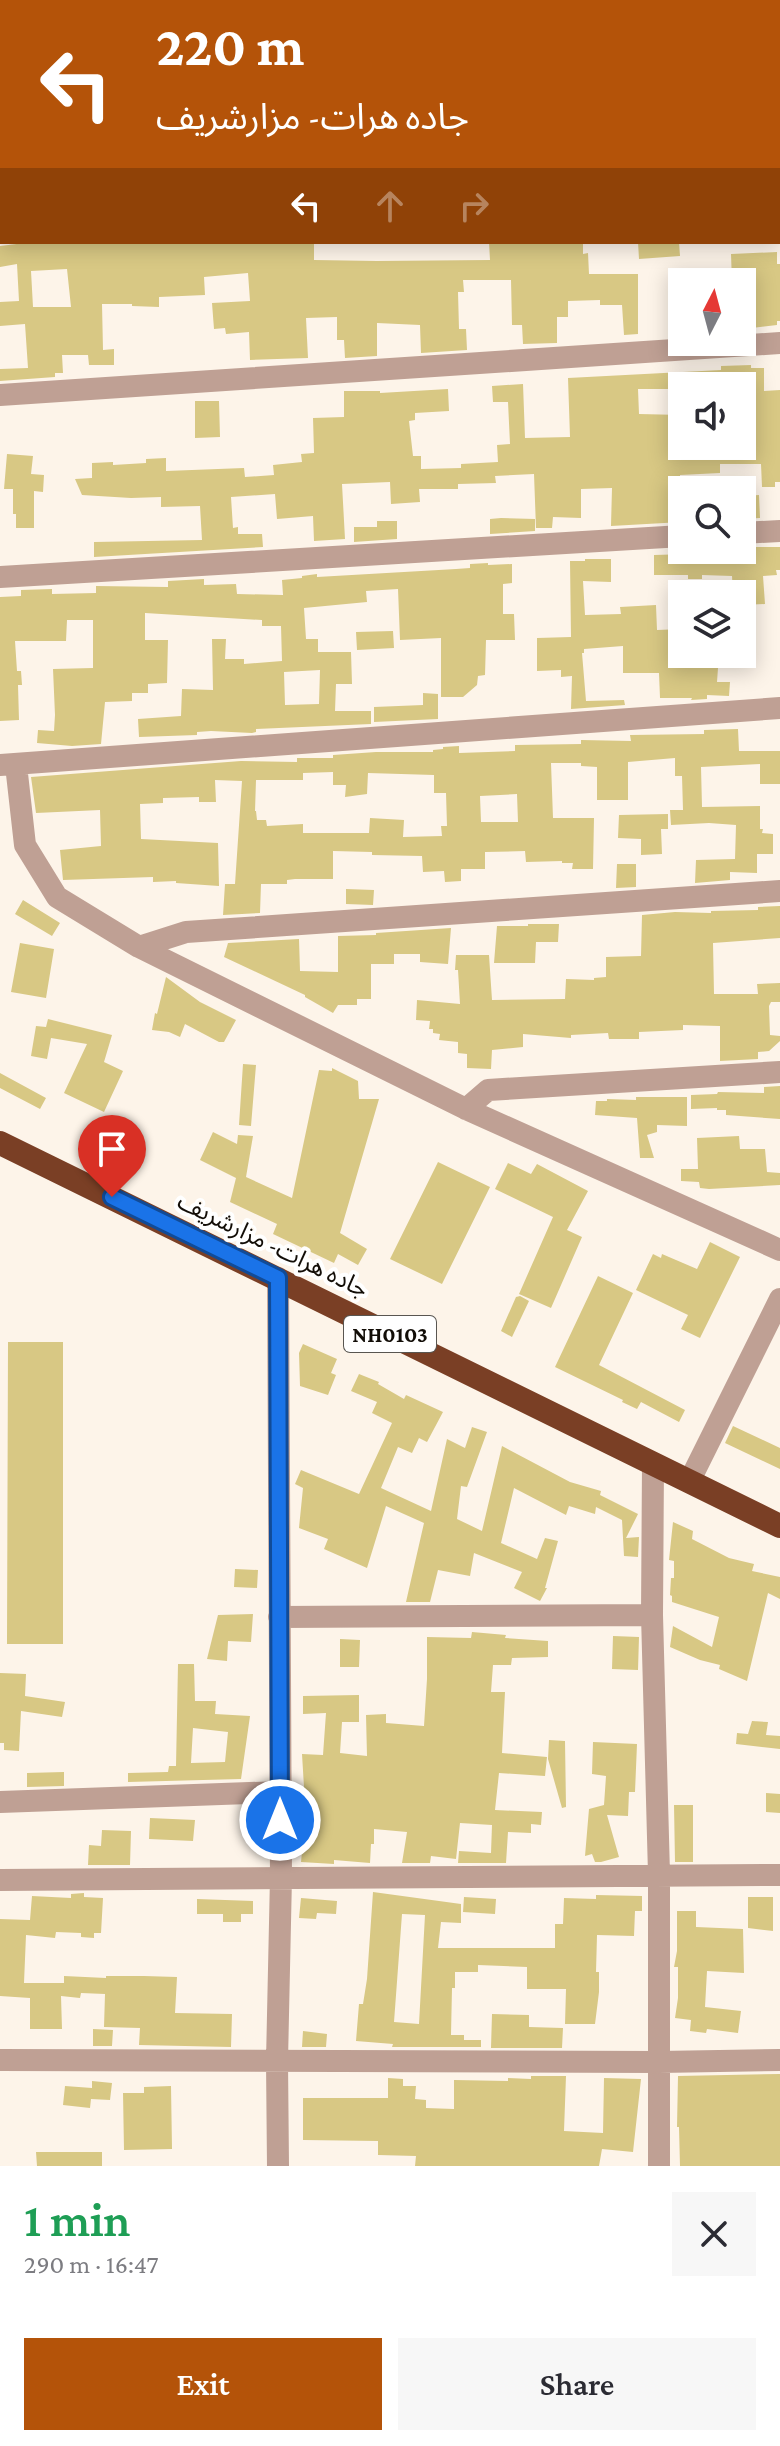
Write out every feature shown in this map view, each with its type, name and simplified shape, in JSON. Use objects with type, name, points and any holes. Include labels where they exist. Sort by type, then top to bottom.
[{"type":"highway","name":"جاده هرات- مزارشریف","points":[[0,1143],[780,1526]]},
{"type":"street","points":[[0,395],[780,343]]},
{"type":"street","points":[[756,532],[780,531]]},
{"type":"street","points":[[0,577],[668,537]]},
{"type":"street","points":[[780,708],[8,765],[25,845],[57,897],[139,947],[466,1109],[780,1250]]},
{"type":"street","points":[[139,947],[186,932],[780,891]]},
{"type":"street","points":[[466,1109],[488,1090],[780,1072]]},
{"type":"street","points":[[278,1278],[281,1877],[278,2166]]},
{"type":"street","points":[[689,1482],[780,1299]]},
{"type":"street","points":[[653,1464],[652,1615],[659,1874],[659,2166]]},
{"type":"street","points":[[279,1617],[652,1615]]},
{"type":"street","points":[[0,1802],[280,1792]]},
{"type":"street","points":[[0,1880],[780,1875]]},
{"type":"street","points":[[0,2060],[780,2060]]},
{"type":"building","points":[[16,244],[314,244],[314,260],[377,261],[490,260],[489,244],[583,244],[583,254],[588,253],[589,274],[638,274],[638,334],[624,335],[622,305],[600,305],[600,300],[568,301],[568,317],[557,317],[557,343],[523,344],[522,325],[512,325],[511,280],[463,280],[464,292],[458,292],[459,329],[466,329],[467,350],[421,353],[420,325],[377,323],[377,356],[345,358],[344,340],[337,340],[337,317],[306,318],[308,358],[250,360],[249,332],[226,334],[225,328],[214,329],[212,303],[250,301],[248,273],[204,277],[205,295],[159,297],[159,307],[102,304],[103,350],[114,349],[114,365],[89,365],[88,355],[62,355],[63,373],[55,373],[55,377],[0,381],[0,369],[28,368],[25,324],[0,326],[0,302],[19,301],[17,264],[0,267],[0,246]],"holes":[[[67,269],[71,307],[33,307],[31,271]]]},
{"type":"building","points":[[638,244],[679,244],[680,256],[639,259]]},
{"type":"building","points":[[777,252],[777,264],[780,264],[780,321],[777,325],[756,328],[756,268],[732,268],[731,254]]},
{"type":"building","points":[[721,366],[764,368],[764,391],[780,390],[780,482],[775,482],[775,487],[762,487],[761,464],[720,464],[720,473],[668,476],[668,523],[611,526],[612,488],[581,489],[581,518],[553,517],[552,528],[536,528],[534,474],[495,476],[496,483],[458,484],[458,489],[419,489],[420,502],[391,504],[390,482],[342,484],[345,539],[314,541],[313,516],[277,519],[275,494],[231,497],[233,528],[238,527],[238,534],[262,534],[263,547],[94,557],[94,542],[202,540],[200,506],[161,507],[161,497],[82,495],[75,479],[92,478],[92,463],[146,463],[146,459],[166,458],[166,471],[244,468],[245,477],[274,475],[273,465],[302,462],[301,454],[314,453],[313,418],[344,417],[344,391],[380,393],[448,389],[449,411],[415,413],[415,420],[409,421],[413,456],[421,456],[421,469],[461,468],[461,464],[498,462],[497,445],[510,444],[508,402],[493,402],[492,386],[523,384],[525,438],[570,437],[568,378],[668,373],[668,389],[638,389],[639,414],[668,415],[668,460],[756,460],[756,372],[683,372],[721,370]]},
{"type":"building","points":[[195,401],[219,401],[220,437],[195,438]]},
{"type":"building","points":[[7,454],[33,456],[31,474],[44,475],[43,492],[34,491],[34,528],[16,528],[13,489],[4,489]]},
{"type":"building","points":[[756,495],[759,495],[760,518],[756,518]]},
{"type":"building","points":[[490,519],[535,519],[535,531],[490,534]]},
{"type":"building","points":[[377,521],[397,521],[397,539],[354,542],[354,527],[377,527]]},
{"type":"building","points":[[756,547],[780,547],[780,570],[776,570],[777,575],[763,576],[765,604],[756,604],[756,580],[732,580],[732,576],[702,575],[702,579],[688,579],[688,575],[654,575],[654,555],[668,555],[668,564],[756,564]]},
{"type":"building","points":[[611,559],[611,582],[583,581],[585,615],[621,614],[620,607],[656,605],[657,630],[668,630],[668,668],[718,668],[717,682],[730,682],[729,696],[707,695],[707,699],[691,700],[660,698],[659,673],[623,673],[623,646],[584,649],[586,701],[624,700],[625,705],[571,709],[572,676],[561,677],[561,670],[537,671],[537,638],[571,637],[570,561]]},
{"type":"building","points":[[470,564],[512,564],[512,583],[503,584],[503,614],[514,614],[515,640],[486,640],[485,675],[478,676],[477,685],[463,697],[441,697],[441,638],[400,640],[398,589],[366,591],[367,602],[304,608],[306,639],[318,639],[318,652],[351,652],[352,684],[336,684],[335,711],[371,711],[371,724],[139,737],[138,719],[181,716],[182,689],[213,690],[212,639],[226,639],[225,659],[244,659],[244,664],[282,661],[281,626],[262,626],[262,620],[145,613],[145,640],[168,640],[167,683],[148,684],[148,693],[132,693],[132,701],[105,702],[101,744],[72,746],[37,743],[38,730],[54,731],[53,669],[93,668],[93,620],[67,620],[66,641],[15,641],[17,671],[21,671],[22,685],[18,685],[19,720],[0,721],[0,597],[21,596],[21,590],[52,589],[52,594],[96,593],[96,586],[168,587],[168,581],[204,579],[204,585],[236,584],[237,594],[283,595],[282,580],[302,576],[470,568]],"holes":[[[320,670],[319,704],[285,705],[284,672]]]},
{"type":"building","points":[[393,631],[394,648],[357,650],[356,632]]},
{"type":"building","points":[[423,693],[438,694],[438,719],[374,722],[374,707],[423,705]]},
{"type":"building","points":[[738,729],[739,751],[780,751],[780,784],[760,784],[760,764],[701,767],[702,807],[760,806],[760,829],[763,829],[762,833],[773,834],[773,854],[757,854],[757,873],[730,872],[730,880],[695,883],[696,860],[735,859],[736,825],[671,825],[670,810],[683,810],[682,776],[675,776],[675,758],[628,762],[628,800],[597,800],[597,767],[581,766],[581,763],[551,763],[553,818],[594,818],[593,869],[572,869],[573,863],[562,861],[526,862],[525,851],[485,852],[485,869],[461,869],[461,881],[445,882],[444,871],[423,872],[422,856],[333,851],[333,879],[295,879],[287,880],[287,884],[261,884],[260,913],[223,915],[225,884],[235,884],[242,781],[215,780],[216,802],[199,802],[199,797],[163,798],[163,803],[140,804],[141,839],[218,843],[219,886],[153,882],[153,877],[63,880],[60,850],[101,846],[100,810],[36,813],[31,777],[241,761],[297,762],[297,758],[333,758],[333,755],[376,752],[433,752],[443,747],[459,746],[459,753],[515,751],[515,745],[581,744],[581,740],[631,741],[630,735],[704,734],[704,730]],"holes":[[[333,772],[333,785],[346,785],[345,797],[367,794],[368,773],[434,775],[434,793],[446,793],[447,826],[441,826],[442,836],[403,837],[404,820],[370,818],[369,833],[303,833],[303,824],[267,826],[266,820],[257,820],[256,780],[303,780],[303,773]],[[517,794],[518,822],[481,822],[480,796]]]},
{"type":"building","points":[[668,814],[668,829],[661,829],[662,854],[641,855],[641,839],[618,838],[619,815]]},
{"type":"building","points":[[617,864],[636,864],[636,887],[616,888]]},
{"type":"building","points":[[346,889],[374,890],[373,905],[346,904]]},
{"type":"building","points":[[23,900],[60,923],[52,936],[15,914]]},
{"type":"building","points":[[780,906],[780,938],[713,943],[714,994],[758,994],[757,984],[780,983],[780,1002],[771,1002],[769,1006],[770,1035],[780,1036],[780,1041],[769,1051],[758,1052],[758,1059],[720,1061],[720,1026],[683,1025],[683,1030],[639,1032],[639,1039],[609,1039],[608,1033],[571,1035],[571,1038],[523,1034],[523,1047],[492,1050],[491,1069],[467,1068],[467,1054],[458,1053],[458,1042],[439,1040],[440,1034],[429,1029],[430,1021],[416,1020],[417,1000],[460,1004],[456,955],[489,955],[492,1000],[565,999],[566,979],[606,977],[606,957],[641,956],[642,915],[758,910],[758,907]]},
{"type":"building","points":[[559,924],[558,942],[536,942],[535,963],[494,963],[497,926]]},
{"type":"building","points":[[451,928],[448,964],[420,962],[420,954],[394,954],[394,964],[371,964],[371,999],[357,999],[357,1005],[338,1005],[333,1013],[305,995],[224,957],[228,943],[299,939],[300,971],[338,972],[338,936]]},
{"type":"building","points":[[20,943],[54,949],[46,998],[11,992]]},
{"type":"building","points":[[166,977],[200,1002],[236,1020],[224,1042],[185,1024],[180,1037],[152,1030]]},
{"type":"building","points":[[48,1019],[112,1035],[104,1062],[123,1071],[104,1112],[64,1093],[87,1044],[51,1038],[47,1059],[31,1056],[36,1026],[46,1027]]},
{"type":"building","points":[[243,1064],[256,1065],[251,1126],[239,1125]]},
{"type":"building","points":[[332,1068],[358,1081],[359,1099],[379,1099],[340,1233],[367,1249],[358,1265],[338,1254],[334,1263],[273,1234],[277,1224],[230,1202],[236,1178],[200,1160],[213,1132],[237,1144],[238,1135],[253,1136],[246,1177],[292,1198],[319,1070],[332,1071]]},
{"type":"building","points":[[0,1073],[46,1098],[40,1109],[0,1088]]},
{"type":"building","points":[[780,1086],[780,1119],[726,1115],[726,1110],[717,1108],[691,1109],[691,1095],[764,1093],[764,1087]]},
{"type":"building","points":[[636,1097],[687,1097],[687,1126],[657,1125],[657,1132],[647,1135],[654,1158],[640,1158],[637,1118],[595,1115],[596,1101],[636,1100]]},
{"type":"building","points":[[739,1136],[740,1149],[765,1149],[767,1172],[780,1173],[780,1185],[709,1189],[700,1188],[699,1182],[681,1181],[681,1169],[698,1169],[697,1138]]},
{"type":"building","points":[[438,1162],[490,1187],[442,1284],[390,1259]]},
{"type":"building","points":[[508,1163],[531,1174],[537,1164],[588,1191],[567,1230],[582,1237],[551,1308],[519,1294],[553,1217],[495,1189]]},
{"type":"building","points":[[710,1242],[740,1257],[700,1338],[681,1329],[688,1315],[636,1290],[653,1254],[661,1258],[662,1254],[697,1269]]},
{"type":"building","points":[[598,1276],[633,1293],[599,1365],[685,1410],[679,1422],[641,1402],[637,1409],[555,1367]]},
{"type":"building","points":[[516,1297],[529,1301],[512,1337],[501,1331]]},
{"type":"building","points":[[8,1342],[63,1342],[63,1644],[7,1644]]},
{"type":"building","points":[[303,1344],[337,1359],[331,1373],[336,1375],[328,1395],[300,1386],[299,1353]]},
{"type":"building","points":[[359,1374],[379,1382],[404,1399],[406,1395],[443,1412],[427,1442],[419,1438],[412,1453],[398,1447],[381,1488],[431,1511],[447,1439],[465,1448],[472,1427],[487,1432],[467,1487],[461,1486],[457,1519],[482,1531],[502,1446],[570,1482],[601,1491],[600,1495],[638,1514],[626,1538],[639,1537],[638,1557],[624,1556],[622,1520],[596,1507],[595,1514],[569,1506],[566,1515],[514,1488],[501,1543],[537,1559],[545,1538],[558,1541],[547,1588],[540,1601],[514,1588],[522,1572],[474,1553],[470,1576],[438,1570],[430,1602],[406,1602],[424,1523],[386,1506],[367,1568],[324,1549],[328,1539],[299,1528],[303,1488],[295,1484],[301,1470],[359,1494],[392,1423],[372,1413],[377,1402],[351,1391]]},
{"type":"building","points":[[733,1426],[780,1448],[780,1469],[725,1443]]},
{"type":"building","points":[[673,1522],[693,1531],[692,1539],[729,1558],[754,1564],[752,1571],[780,1577],[780,1599],[768,1593],[747,1681],[719,1669],[720,1665],[670,1647],[673,1626],[712,1647],[719,1617],[672,1602],[674,1561],[669,1560]]},
{"type":"building","points":[[235,1569],[258,1570],[257,1588],[234,1587]]},
{"type":"building","points":[[253,1614],[251,1642],[228,1641],[227,1661],[207,1659],[218,1615]]},
{"type":"building","points":[[472,1632],[548,1641],[548,1657],[512,1658],[511,1665],[493,1665],[491,1692],[505,1692],[502,1753],[547,1757],[545,1776],[499,1773],[495,1810],[542,1812],[541,1825],[531,1824],[531,1833],[508,1832],[506,1863],[458,1863],[459,1851],[491,1853],[492,1825],[460,1823],[456,1859],[431,1856],[430,1863],[402,1863],[407,1832],[374,1829],[370,1863],[334,1860],[334,1864],[301,1862],[306,1810],[302,1810],[302,1754],[323,1755],[326,1713],[303,1714],[303,1696],[359,1695],[359,1722],[342,1722],[340,1753],[367,1756],[366,1715],[386,1714],[386,1723],[424,1726],[427,1637],[471,1638]]},
{"type":"building","points":[[613,1636],[639,1637],[638,1670],[612,1669]]},
{"type":"building","points":[[340,1639],[360,1640],[359,1667],[340,1667]]},
{"type":"building","points":[[178,1664],[194,1664],[195,1701],[216,1701],[215,1714],[250,1716],[241,1779],[128,1782],[128,1773],[168,1772],[169,1766],[176,1766]],"holes":[[[193,1728],[228,1732],[225,1762],[191,1763]]]},
{"type":"building","points":[[0,1673],[26,1674],[25,1696],[65,1702],[62,1717],[21,1711],[19,1751],[4,1750],[4,1743],[0,1743]]},
{"type":"building","points":[[752,1721],[768,1722],[766,1735],[780,1736],[780,1749],[736,1744],[737,1733],[748,1734]]},
{"type":"building","points":[[549,1740],[565,1741],[566,1807],[562,1808],[548,1759]]},
{"type":"building","points":[[593,1742],[637,1744],[635,1792],[629,1792],[628,1816],[607,1815],[619,1857],[601,1862],[595,1862],[592,1854],[585,1856],[589,1809],[604,1805],[606,1776],[592,1774]]},
{"type":"building","points":[[64,1772],[64,1786],[27,1787],[27,1773]]},
{"type":"building","points":[[766,1793],[780,1794],[780,1813],[766,1812]]},
{"type":"building","points":[[674,1805],[693,1805],[693,1862],[675,1862]]},
{"type":"building","points":[[150,1818],[195,1820],[193,1841],[149,1839]]},
{"type":"building","points":[[102,1830],[131,1831],[130,1865],[88,1865],[89,1845],[101,1846]]},
{"type":"building","points":[[373,1892],[461,1904],[461,1923],[441,1922],[438,1948],[555,1948],[555,1924],[563,1924],[564,1898],[642,1896],[642,1911],[635,1911],[634,1936],[597,1935],[599,1992],[595,2024],[565,2024],[566,1989],[527,1989],[527,1967],[478,1965],[478,1972],[455,1972],[451,2035],[464,2035],[464,2040],[481,2040],[481,2047],[392,2047],[393,2044],[356,2041],[359,2004],[363,2004]],"holes":[[[402,1914],[425,1915],[419,2024],[394,2022]]]},
{"type":"building","points":[[84,1893],[84,1897],[103,1898],[101,1933],[94,1933],[94,1938],[81,1937],[81,1933],[56,1932],[55,1938],[26,1935],[24,1983],[64,1983],[64,1976],[177,1977],[175,2013],[232,2014],[231,2047],[139,2045],[140,2028],[104,2027],[105,1994],[81,1993],[80,1998],[61,1996],[62,2029],[30,2029],[30,1998],[0,1996],[0,1919],[30,1920],[32,1896],[71,1898],[71,1894]]},
{"type":"building","points":[[464,1897],[496,1899],[495,1914],[463,1912]]},
{"type":"building","points":[[748,1897],[773,1897],[773,1931],[748,1928]]},
{"type":"building","points":[[301,1898],[337,1901],[336,1914],[317,1913],[316,1919],[299,1918]]},
{"type":"building","points":[[197,1899],[253,1901],[253,1914],[241,1914],[241,1922],[223,1922],[223,1914],[197,1914]]},
{"type":"building","points":[[677,1911],[696,1911],[696,1927],[743,1929],[744,1973],[707,1971],[705,2007],[741,2011],[738,2033],[707,2029],[706,2033],[690,2031],[691,2020],[675,2018],[678,1998],[678,1967],[674,1967]]},
{"type":"building","points":[[492,2014],[529,2015],[529,2027],[563,2028],[562,2048],[491,2048]]},
{"type":"building","points":[[93,2029],[113,2030],[112,2046],[93,2046]]},
{"type":"building","points":[[303,2031],[327,2034],[326,2047],[302,2047]]},
{"type":"building","points":[[780,2074],[780,2166],[680,2166],[678,2076]]},
{"type":"building","points":[[531,2076],[566,2076],[564,2131],[603,2133],[604,2078],[641,2079],[633,2152],[602,2149],[599,2166],[415,2166],[416,2156],[378,2155],[378,2141],[303,2140],[303,2098],[388,2098],[388,2078],[403,2079],[403,2086],[416,2086],[415,2099],[426,2100],[426,2108],[454,2109],[454,2080],[508,2081],[508,2078],[531,2079]]},
{"type":"building","points":[[92,2081],[112,2083],[110,2100],[91,2099],[90,2108],[63,2105],[65,2086],[92,2088]]},
{"type":"building","points":[[171,2086],[172,2149],[124,2150],[123,2093],[144,2093],[144,2087]]},
{"type":"building","points":[[36,2152],[102,2152],[102,2166],[37,2166]]},
{"type":"route","points":[[112,1197],[278,1278],[280,1820]]}]
